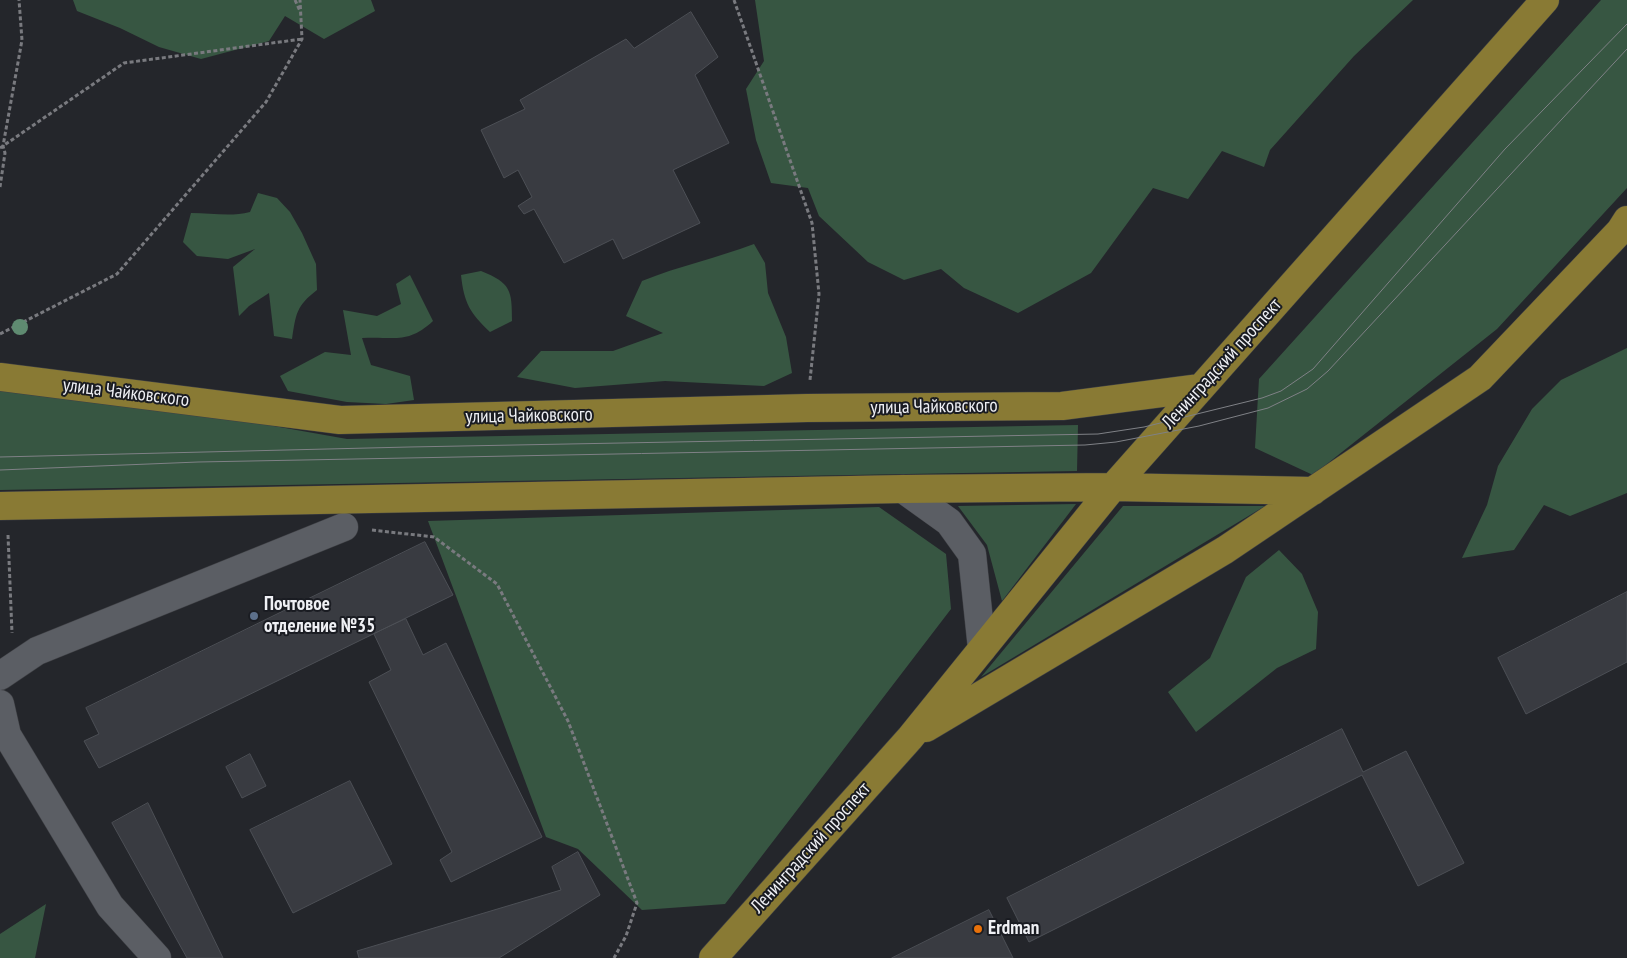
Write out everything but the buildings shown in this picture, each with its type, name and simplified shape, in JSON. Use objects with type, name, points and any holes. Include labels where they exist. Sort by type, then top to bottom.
[{"type":"main road","name":"Ленинградский проспект","points":[[713,958],[910,738],[1113,487],[1546,0]]},
{"type":"main road","name":"Ленинградский проспект","points":[[910,738],[1225,550],[1480,378],[1620,231],[1627,220]]},
{"type":"main road","name":"улица Чайковского","points":[[0,377],[340,420],[807,408],[1062,406],[1200,388]]},
{"type":"main road","points":[[0,506],[904,489],[1113,487],[1313,491]]},
{"type":"street","points":[[904,489],[950,522],[972,554],[982,649]]},
{"type":"street","points":[[7,671],[37,651],[344,527]]},
{"type":"street","points":[[0,704],[7,735],[110,906],[157,958]]},
{"type":"path","points":[[0,187],[5,153],[2,147],[22,40],[19,0]]},
{"type":"path","points":[[295,0],[301,12]]},
{"type":"path","points":[[0,334],[117,274],[266,102],[302,39],[300,0]]},
{"type":"path","points":[[734,0],[812,223],[819,294],[807,408]]},
{"type":"path","points":[[2,147],[124,63],[302,39]]},
{"type":"path","points":[[344,527],[434,537],[497,584],[568,721],[637,903],[626,936],[614,958]]},
{"type":"path","points":[[7,671],[8,533]]},
{"type":"green space","points":[[73,0],[371,0],[375,11],[324,39],[285,16],[269,41],[201,59],[159,47],[120,28],[77,11]]},
{"type":"green space","points":[[755,0],[1413,0],[1354,56],[1270,150],[1264,167],[1222,151],[1188,199],[1153,188],[1091,273],[1018,313],[964,288],[941,269],[904,280],[868,262],[819,216],[808,188],[771,183],[756,140],[746,89],[764,61]]},
{"type":"green space","points":[[1601,0],[1627,0],[1627,188],[1497,329],[1313,475],[1255,448],[1259,379]]},
{"type":"green space","points":[[258,193],[277,198],[290,212],[316,264],[317,290],[305,301],[298,311],[292,339],[274,336],[269,293],[249,306],[239,316],[233,267],[255,249],[228,259],[197,256],[183,242],[191,213],[228,215],[250,212]]},
{"type":"green space","points":[[754,244],[765,263],[768,293],[786,337],[792,373],[764,386],[665,381],[575,388],[517,377],[541,351],[613,351],[663,333],[626,316],[642,281]]},
{"type":"green space","points":[[481,271],[504,284],[510,295],[512,321],[490,332],[477,319],[469,307],[462,285],[461,275]]},
{"type":"green space","points":[[410,275],[433,321],[415,334],[400,338],[362,338],[371,365],[410,376],[414,400],[386,404],[347,402],[288,391],[280,376],[325,352],[351,355],[343,310],[377,316],[401,304],[396,284]]},
{"type":"green space","points":[[1627,348],[1627,493],[1570,516],[1544,505],[1514,550],[1462,558],[1487,505],[1498,466],[1532,409],[1561,380]]},
{"type":"green space","points":[[0,390],[94,394],[347,439],[1078,425],[1077,471],[0,490]]},
{"type":"green space","points":[[1076,504],[1002,601],[987,545],[958,506]]},
{"type":"green space","points":[[1123,506],[1265,506],[981,677]]},
{"type":"green space","points":[[879,507],[946,554],[951,609],[725,904],[642,910],[578,849],[546,837],[428,521]]},
{"type":"green space","points":[[1279,550],[1302,574],[1318,612],[1316,649],[1277,668],[1196,732],[1168,692],[1210,658],[1246,577]]},
{"type":"green space","points":[[46,904],[35,958],[0,958],[0,934]]},
{"type":"tram line","points":[[0,457],[1098,434],[1144,427],[1262,398],[1281,391],[1313,369],[1505,149],[1627,24]]},
{"type":"tram line","points":[[0,470],[198,462],[1085,445],[1116,442],[1199,426],[1268,408],[1307,389],[1328,371],[1627,49]]},
{"type":"place","name":"Почтовое отделение №35","points":[[254,616]]},
{"type":"place","name":"Erdman","points":[[978,929]]}]
